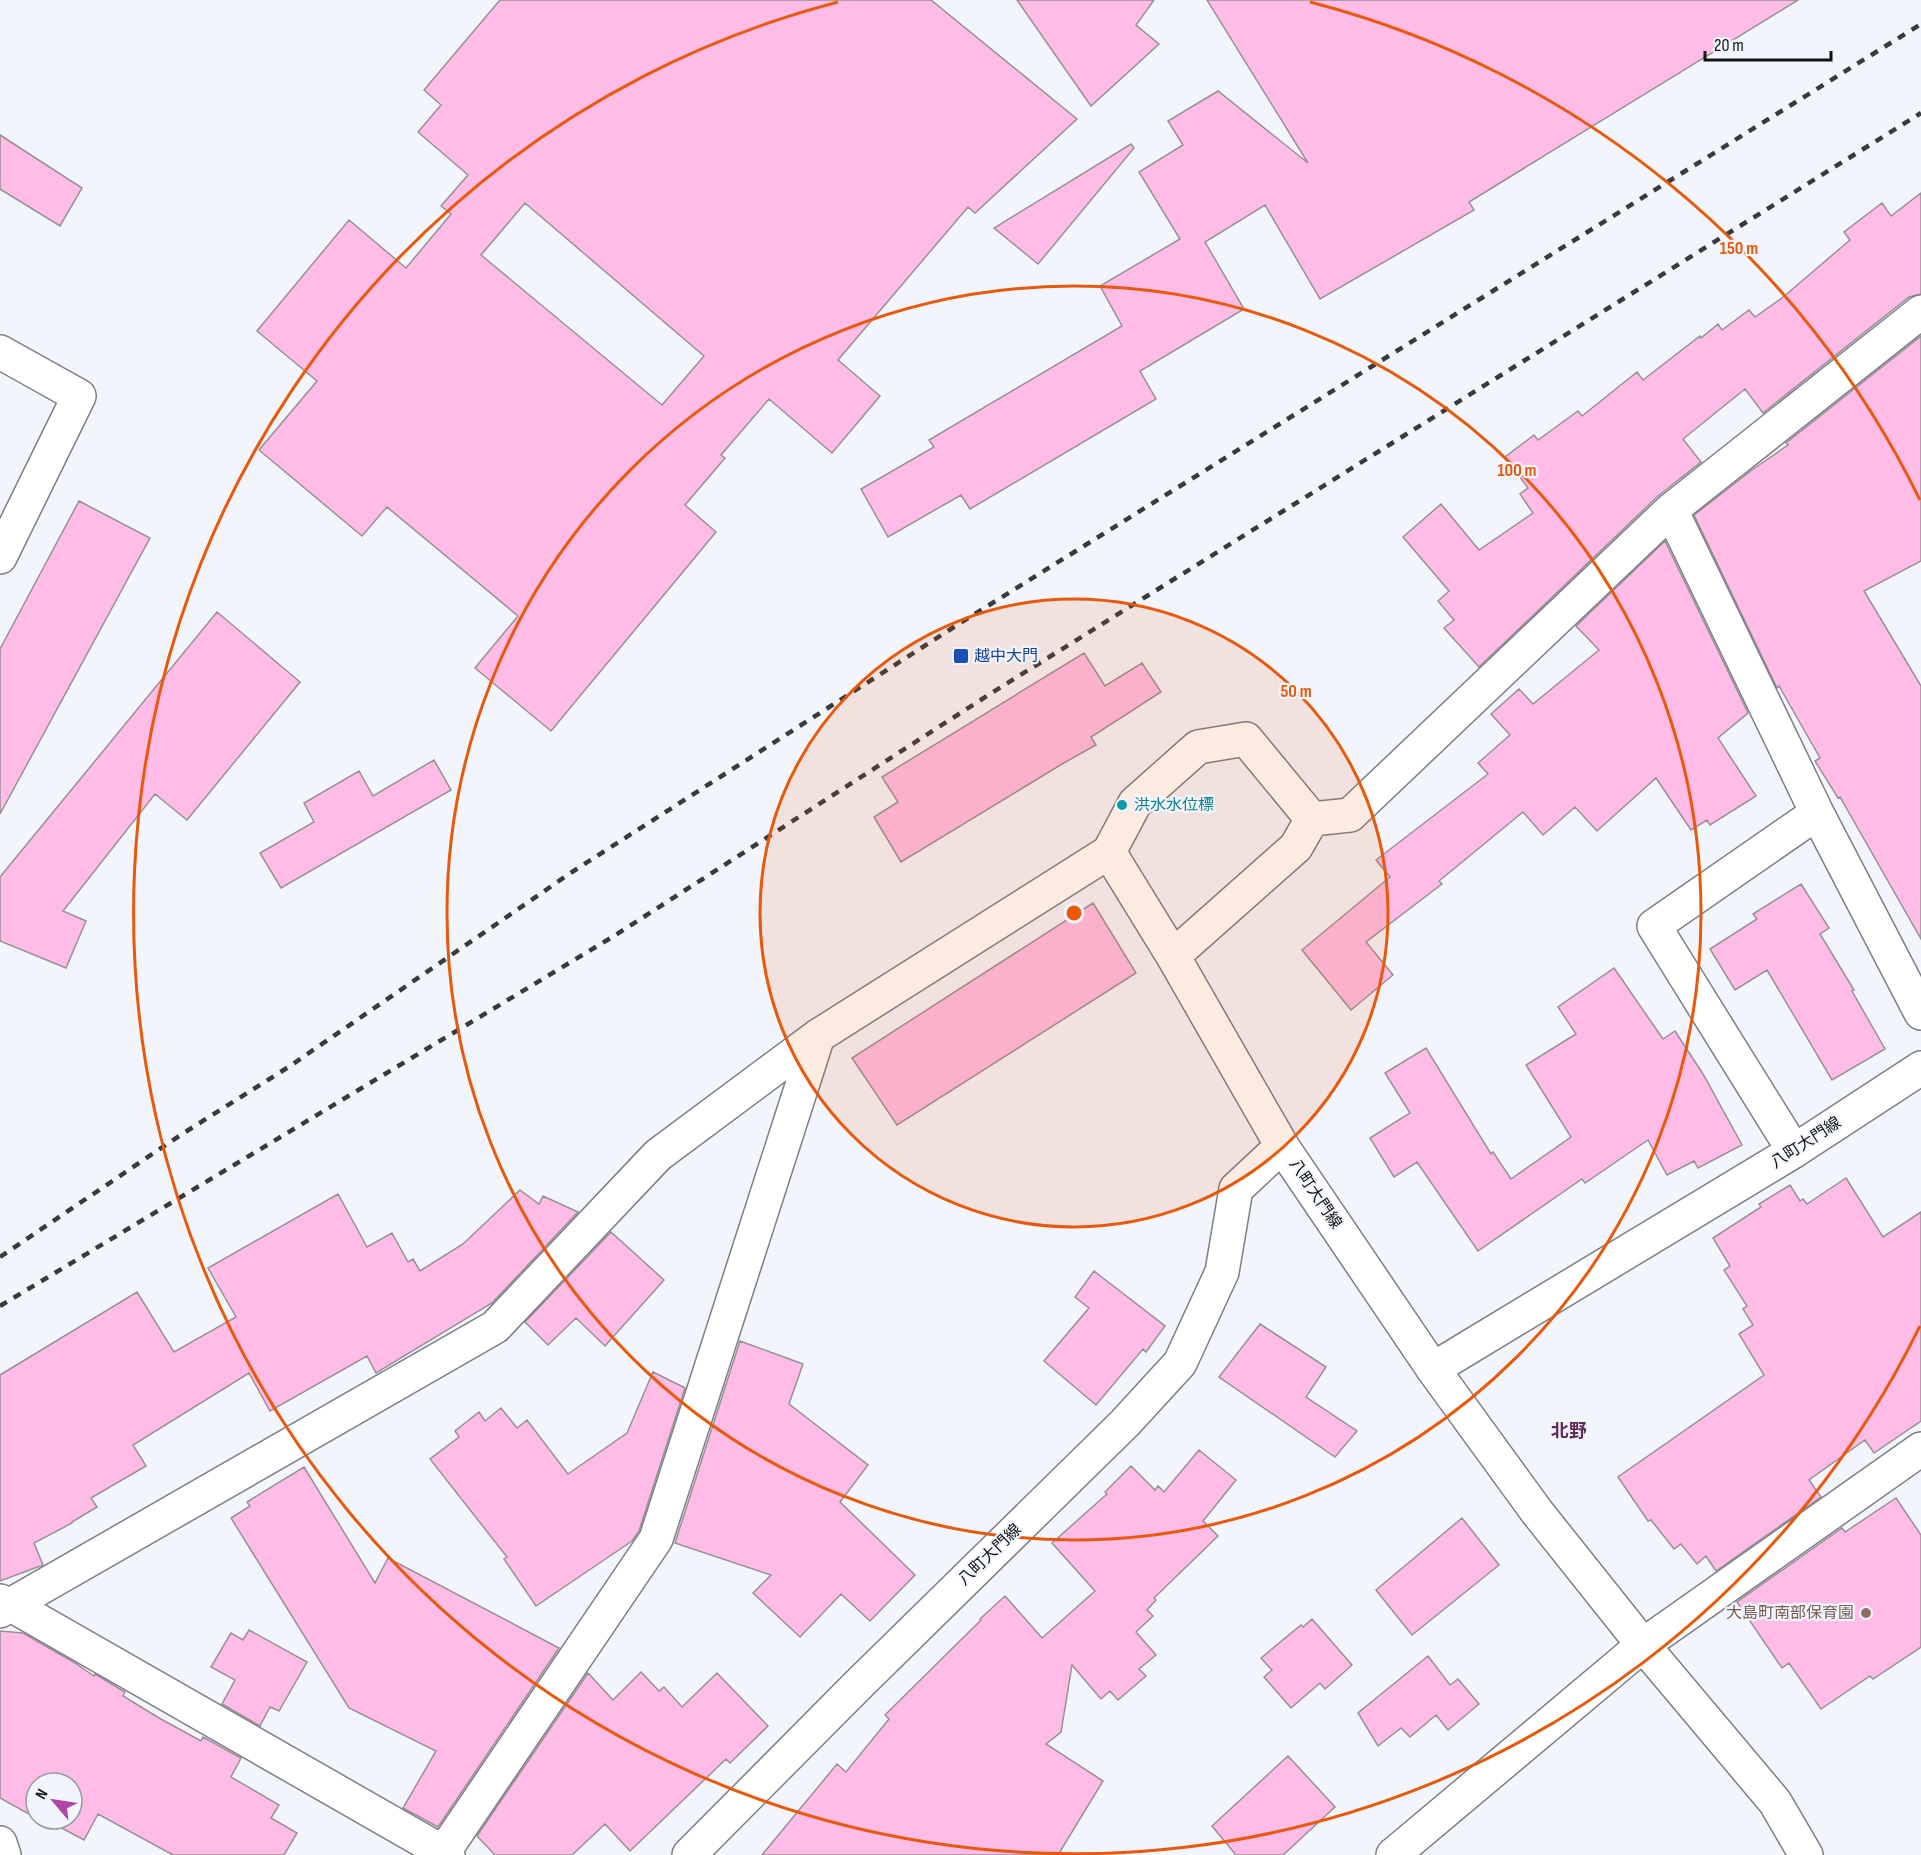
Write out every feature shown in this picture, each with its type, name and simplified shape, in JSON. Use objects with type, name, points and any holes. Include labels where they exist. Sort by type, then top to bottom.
[{"type":"street","points":[[1312,819],[1350,814],[1671,510],[1921,312]]},
{"type":"street","points":[[0,352],[79,396],[0,557]]},
{"type":"street","points":[[1671,510],[1817,813],[1921,1013]]},
{"type":"street","points":[[4,1606],[495,1327],[658,1155],[818,1036],[1109,852],[1135,803],[1198,747],[1246,739],[1312,819]]},
{"type":"street","points":[[1794,1151],[1654,926],[1817,813]]},
{"type":"street","points":[[1173,956],[1296,847],[1312,819]]},
{"type":"street","points":[[1109,852],[1173,956],[1282,1146]]},
{"type":"street","points":[[4,1606],[445,1854],[656,1539],[818,1036]]},
{"type":"street","name":"八町大門線","points":[[689,1855],[858,1685],[1125,1423],[1180,1363],[1222,1272],[1236,1189],[1282,1146],[1433,1369],[1794,1151],[1921,1068]]},
{"type":"street","points":[[1433,1369],[1537,1512],[1643,1645],[1775,1802],[1806,1855]]},
{"type":"street","points":[[1393,1855],[1643,1645],[1921,1449]]},
{"type":"street","points":[[0,1843],[4,1855]]},
{"type":"building","points":[[500,0],[931,0],[1077,119],[975,213],[968,207],[838,360],[880,396],[832,453],[769,399],[721,455],[725,458],[685,505],[716,532],[551,731],[475,668],[518,616],[387,507],[362,536],[259,450],[317,381],[257,331],[349,220],[406,268],[451,214],[441,206],[468,175],[418,132],[441,105],[424,90]],"holes":[[[525,203],[704,356],[662,405],[481,255]]]},
{"type":"building","points":[[1017,0],[1154,0],[1136,25],[1159,44],[1091,106]]},
{"type":"building","points":[[1207,0],[1798,0],[1469,202],[1474,210],[1320,299],[1265,205],[1205,242],[1244,309],[1140,371],[1156,399],[970,509],[961,495],[888,537],[861,489],[934,447],[929,440],[1122,326],[1100,286],[1180,239],[1139,172],[1183,145],[1168,121],[1218,91],[1308,163]]},
{"type":"building","points":[[0,135],[82,188],[60,226],[0,189]]},
{"type":"building","points":[[1131,144],[1134,148],[1038,264],[994,228]]},
{"type":"building","points":[[1921,193],[1921,294],[1909,297],[1763,413],[1745,389],[1683,439],[1701,462],[1658,496],[1479,667],[1444,628],[1454,620],[1438,601],[1449,591],[1403,537],[1441,504],[1479,550],[1533,513],[1520,494],[1528,488],[1505,457],[1534,435],[1538,440],[1578,411],[1582,416],[1637,372],[1643,380],[1718,324],[1722,330],[1749,310],[1755,317],[1782,298],[1850,240],[1844,232],[1882,203],[1891,216]]},
{"type":"building","points":[[1921,336],[1921,561],[1864,591],[1921,686],[1921,939],[1840,797],[1838,798],[1815,761],[1820,758],[1779,686],[1777,688],[1694,515],[1788,445],[1786,443]]},
{"type":"building","points":[[79,501],[150,538],[0,814],[0,649]]},
{"type":"building","points":[[1665,541],[1748,713],[1718,738],[1756,796],[1710,825],[1707,820],[1691,830],[1656,778],[1597,831],[1575,807],[1543,835],[1523,812],[1439,881],[1442,884],[1366,942],[1393,975],[1351,1010],[1302,950],[1390,877],[1376,860],[1488,774],[1478,763],[1510,735],[1491,714],[1519,689],[1533,704],[1599,650],[1576,626]]},
{"type":"building","points":[[217,612],[300,682],[187,820],[155,794],[63,911],[86,921],[66,968],[0,941],[0,877]]},
{"type":"building","points":[[1084,653],[1105,686],[1142,663],[1161,692],[1091,737],[1096,745],[901,862],[874,817],[898,802],[882,777]]},
{"type":"building","points":[[434,760],[451,790],[281,888],[260,853],[314,822],[304,803],[359,771],[373,796]]},
{"type":"building","points":[[1801,884],[1829,928],[1820,934],[1854,990],[1852,991],[1885,1049],[1832,1080],[1767,970],[1735,990],[1710,949],[1757,919],[1753,914]]},
{"type":"building","points":[[1093,903],[1136,973],[897,1125],[852,1058]]},
{"type":"building","points":[[1614,968],[1663,1039],[1675,1031],[1703,1074],[1742,1145],[1698,1168],[1694,1161],[1667,1175],[1648,1140],[1585,1183],[1582,1179],[1478,1251],[1417,1162],[1394,1177],[1370,1138],[1410,1113],[1385,1073],[1426,1048],[1491,1154],[1493,1152],[1511,1179],[1571,1137],[1526,1065],[1576,1034],[1558,1007]]},
{"type":"building","points":[[1846,1178],[1883,1237],[1921,1212],[1921,1421],[1874,1453],[1865,1440],[1809,1480],[1821,1497],[1716,1571],[1706,1556],[1697,1564],[1681,1544],[1674,1549],[1651,1520],[1648,1521],[1618,1477],[1764,1375],[1739,1334],[1753,1325],[1743,1309],[1747,1306],[1724,1270],[1730,1266],[1713,1238],[1761,1207],[1759,1204],[1790,1185],[1800,1201],[1803,1199],[1807,1204]]},
{"type":"building","points":[[520,1190],[539,1204],[543,1196],[578,1212],[492,1303],[376,1373],[367,1356],[270,1411],[249,1373],[133,1445],[146,1466],[91,1498],[97,1507],[34,1543],[43,1565],[0,1581],[0,1375],[137,1292],[174,1352],[236,1317],[208,1268],[338,1194],[367,1247],[392,1233],[408,1262],[413,1259],[420,1271],[463,1244]]},
{"type":"building","points":[[611,1232],[664,1280],[605,1346],[576,1318],[548,1345],[525,1322]]},
{"type":"building","points":[[1094,1271],[1165,1326],[1146,1352],[1143,1349],[1096,1405],[1044,1361],[1089,1308],[1075,1297]]},
{"type":"building","points":[[1260,1324],[1326,1367],[1306,1397],[1357,1431],[1335,1457],[1219,1377]]},
{"type":"building","points":[[740,1341],[803,1364],[789,1404],[868,1465],[840,1502],[915,1575],[870,1621],[841,1594],[800,1637],[753,1593],[771,1575],[675,1543]]},
{"type":"building","points":[[653,1372],[685,1388],[639,1531],[632,1541],[536,1606],[504,1559],[507,1557],[430,1459],[459,1437],[455,1431],[479,1412],[485,1421],[501,1408],[517,1428],[527,1420],[568,1474],[627,1433]]},
{"type":"building","points":[[1199,1450],[1236,1480],[1203,1521],[1218,1536],[1154,1598],[1156,1600],[1147,1610],[1153,1616],[1136,1632],[1156,1655],[1139,1669],[1146,1676],[1118,1700],[1110,1691],[1101,1699],[1072,1665],[1061,1732],[1046,1744],[1103,1781],[1058,1855],[762,1855],[837,1764],[846,1772],[889,1719],[885,1715],[1005,1596],[1042,1638],[1095,1591],[1052,1543],[1107,1494],[1105,1492],[1131,1466],[1155,1490],[1158,1486],[1164,1492]]},
{"type":"building","points":[[304,1467],[375,1583],[388,1558],[559,1648],[438,1827],[403,1808],[436,1751],[349,1708],[231,1518],[250,1506],[247,1502]]},
{"type":"building","points":[[1896,1498],[1921,1535],[1921,1647],[1873,1679],[1870,1676],[1821,1709],[1789,1663],[1782,1668],[1737,1602],[1842,1528],[1845,1532]]},
{"type":"building","points":[[1462,1518],[1499,1565],[1412,1635],[1376,1590]]},
{"type":"building","points":[[1312,1619],[1352,1665],[1325,1689],[1320,1683],[1291,1708],[1264,1677],[1272,1670],[1261,1658],[1301,1625],[1303,1627]]},
{"type":"building","points":[[249,1630],[307,1662],[279,1711],[270,1707],[260,1726],[222,1704],[235,1680],[211,1667],[231,1633],[243,1640]]},
{"type":"building","points":[[0,1631],[23,1633],[125,1692],[123,1696],[159,1718],[201,1741],[203,1737],[241,1758],[231,1777],[279,1805],[271,1818],[297,1833],[284,1855],[173,1855],[98,1814],[84,1840],[67,1831],[84,1831],[84,1771],[24,1771],[24,1811],[0,1798]]},
{"type":"building","points":[[1428,1656],[1450,1685],[1458,1679],[1479,1704],[1448,1730],[1436,1715],[1410,1737],[1401,1728],[1378,1746],[1358,1713]]},
{"type":"building","points":[[641,1672],[659,1691],[664,1687],[682,1707],[717,1673],[768,1726],[730,1763],[726,1759],[630,1851],[605,1824],[572,1855],[495,1855],[477,1836],[588,1673],[613,1700]]},
{"type":"building","points":[[1288,1756],[1335,1807],[1283,1855],[1236,1855],[1212,1826]]},
{"type":"railway","points":[[0,1257],[179,1136],[290,1066],[572,872],[954,627],[1921,24]]},
{"type":"railway","points":[[0,1306],[614,936],[990,694],[1921,113]]},
{"type":"place","name":"越中大門","points":[[961,656]]},
{"type":"place","name":"洪水水位標","points":[[1122,805]]},
{"type":"place","name":"大島町南部保育園","points":[[1866,1613]]},
{"type":"district","name":"北野","points":[[1569,1431]]}]
